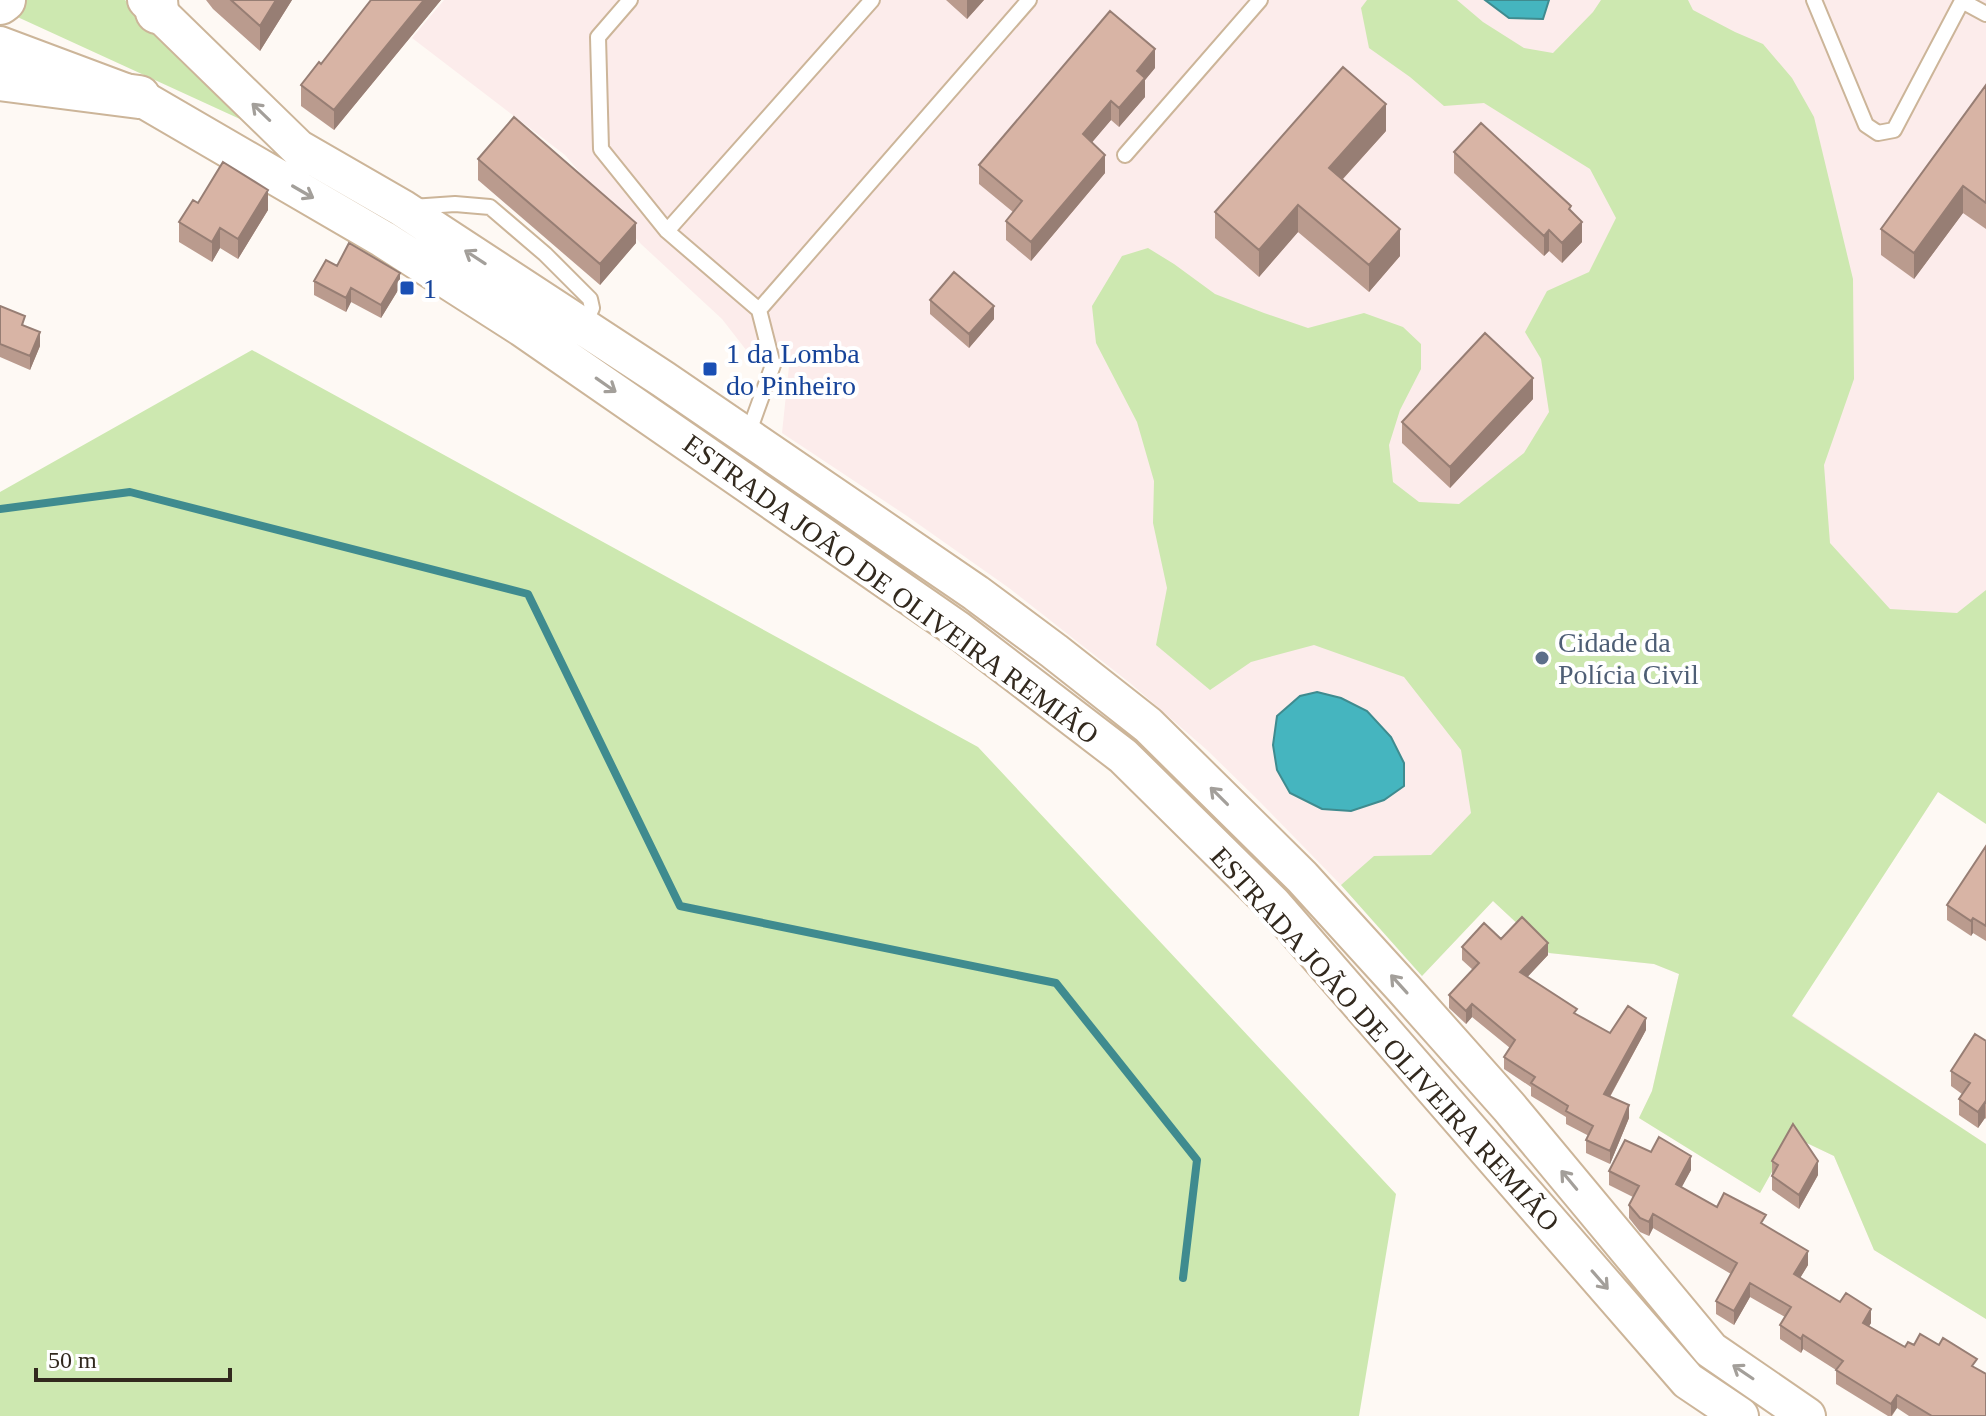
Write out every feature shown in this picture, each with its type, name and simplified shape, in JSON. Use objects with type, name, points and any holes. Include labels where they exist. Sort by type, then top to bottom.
[{"type":"main road","name":"ESTRADA JOÃO DE OLIVEIRA REMIÃO","points":[[153,4],[298,148],[402,208],[575,343],[1123,756],[1273,904],[1688,1381],[1740,1416]]},
{"type":"main road","name":"ESTRADA JOÃO DE OLIVEIRA REMIÃO","points":[[0,45],[139,97],[383,239],[575,343],[663,379],[976,593],[1054,651],[1148,725],[1302,877],[1509,1107],[1711,1350],[1807,1416]]},
{"type":"main road","points":[[0,79],[139,97]]},
{"type":"lane","points":[[630,0],[598,37],[601,149],[667,231],[759,310],[773,365],[747,437]]},
{"type":"lane","points":[[667,231],[872,0]]},
{"type":"lane","points":[[759,310],[1029,0]]},
{"type":"lane","points":[[1125,155],[1260,0]]},
{"type":"lane","points":[[1814,0],[1866,125],[1878,133],[1894,130],[1961,0],[1986,14]]},
{"type":"lane","points":[[402,208],[455,204],[490,207],[545,254],[590,299],[592,308],[575,343]]},
{"type":"shaded area","name":"Cidade da Polícia Civil","points":[[444,0],[1986,0],[1986,824],[1938,792],[1792,1015],[1986,1144],[1986,1319],[1874,1250],[1834,1156],[1792,1136],[1760,1193],[1639,1118],[1652,1091],[1679,974],[1654,964],[1549,953],[1493,901],[1422,976],[1341,885],[1257,799],[1207,750],[1130,683],[1009,588],[782,433],[789,366],[757,364],[722,319],[641,244],[565,155],[412,38]]},
{"type":"green space","points":[[0,0],[125,0],[253,125],[0,9]]},
{"type":"green space","points":[[1367,0],[1457,0],[1483,22],[1524,48],[1553,53],[1601,0],[1688,0],[1693,10],[1763,44],[1792,78],[1814,117],[1853,279],[1854,379],[1824,465],[1830,543],[1890,609],[1957,613],[1986,590],[1986,824],[1938,792],[1792,1016],[1986,1144],[1986,1319],[1874,1250],[1834,1156],[1792,1136],[1760,1193],[1639,1118],[1652,1091],[1679,974],[1654,964],[1549,953],[1493,901],[1422,976],[1341,885],[1374,856],[1431,855],[1471,813],[1461,750],[1404,677],[1314,645],[1251,662],[1210,690],[1156,645],[1167,588],[1153,523],[1154,481],[1137,422],[1096,343],[1092,306],[1122,256],[1148,248],[1215,294],[1308,328],[1364,313],[1403,327],[1421,344],[1421,369],[1400,410],[1389,445],[1393,482],[1419,502],[1459,504],[1524,453],[1549,412],[1541,359],[1525,332],[1547,291],[1589,272],[1616,218],[1590,169],[1484,103],[1444,106],[1369,48],[1361,8]]},
{"type":"green space","points":[[252,350],[978,747],[1396,1194],[1359,1416],[0,1416],[0,492]]},
{"type":"water","points":[[1485,0],[1549,0],[1543,19],[1509,18]]},
{"type":"water","points":[[1317,692],[1341,698],[1367,711],[1391,737],[1404,763],[1404,786],[1384,800],[1351,811],[1322,809],[1290,793],[1277,770],[1273,745],[1277,716],[1300,696]]},
{"type":"building","points":[[231,0],[276,0],[260,26]]},
{"type":"building","points":[[371,0],[424,0],[334,110],[301,85]]},
{"type":"building","points":[[1110,11],[1155,49],[1137,71],[1145,78],[1119,108],[1111,101],[1083,134],[1105,155],[1031,242],[1006,221],[1022,201],[979,165]]},
{"type":"building","points":[[1343,67],[1386,104],[1329,168],[1400,229],[1369,265],[1298,205],[1259,250],[1215,212]]},
{"type":"building","points":[[1986,85],[1986,203],[1963,186],[1914,253],[1881,229]]},
{"type":"building","points":[[514,117],[636,223],[600,264],[478,159]]},
{"type":"building","points":[[1481,123],[1571,206],[1569,209],[1582,222],[1562,243],[1549,230],[1544,236],[1454,152]]},
{"type":"building","points":[[223,162],[268,190],[238,239],[220,228],[212,242],[179,222],[193,200],[198,203]]},
{"type":"building","points":[[349,243],[400,273],[381,305],[351,288],[346,298],[314,281],[326,260],[337,266]]},
{"type":"building","points":[[954,272],[994,306],[969,334],[930,300]]},
{"type":"building","points":[[0,306],[25,316],[22,325],[40,332],[30,356],[0,344]]},
{"type":"building","points":[[1485,333],[1533,378],[1450,467],[1402,422]]},
{"type":"building","points":[[1986,846],[1986,926],[1973,918],[1971,921],[1947,905]]},
{"type":"building","points":[[1522,917],[1548,943],[1520,972],[1577,1009],[1574,1013],[1610,1033],[1628,1006],[1646,1018],[1604,1094],[1629,1105],[1610,1151],[1586,1140],[1593,1126],[1566,1111],[1568,1106],[1531,1083],[1535,1077],[1504,1057],[1515,1040],[1472,1004],[1466,1011],[1449,995],[1479,963],[1462,947],[1484,923],[1501,939]]},
{"type":"building","points":[[1975,1034],[1986,1041],[1986,1103],[1978,1112],[1959,1099],[1970,1083],[1951,1071]]},
{"type":"building","points":[[1793,1124],[1818,1161],[1799,1195],[1772,1176],[1778,1165],[1772,1161]]},
{"type":"building","points":[[1659,1137],[1691,1156],[1676,1184],[1717,1207],[1724,1193],[1766,1215],[1761,1223],[1808,1251],[1794,1274],[1840,1302],[1846,1293],[1871,1309],[1863,1323],[1905,1347],[1908,1342],[1914,1345],[1920,1334],[1939,1345],[1943,1338],[1977,1359],[1972,1366],[1986,1374],[1986,1416],[1932,1416],[1897,1395],[1891,1404],[1836,1370],[1843,1361],[1803,1335],[1801,1339],[1780,1325],[1791,1307],[1750,1283],[1734,1311],[1716,1301],[1737,1263],[1653,1214],[1649,1222],[1640,1218],[1629,1205],[1639,1186],[1609,1171],[1625,1140],[1651,1152]]},
{"type":"waterway","points":[[0,509],[130,492],[528,594],[680,906],[1056,983],[1197,1160],[1183,1278]]},
{"type":"place","name":"1","points":[[407,288]]},
{"type":"place","name":"1 da Lomba do Pinheiro","points":[[710,369]]},
{"type":"place","name":"Cidade da Polícia Civil","points":[[1542,658]]}]
